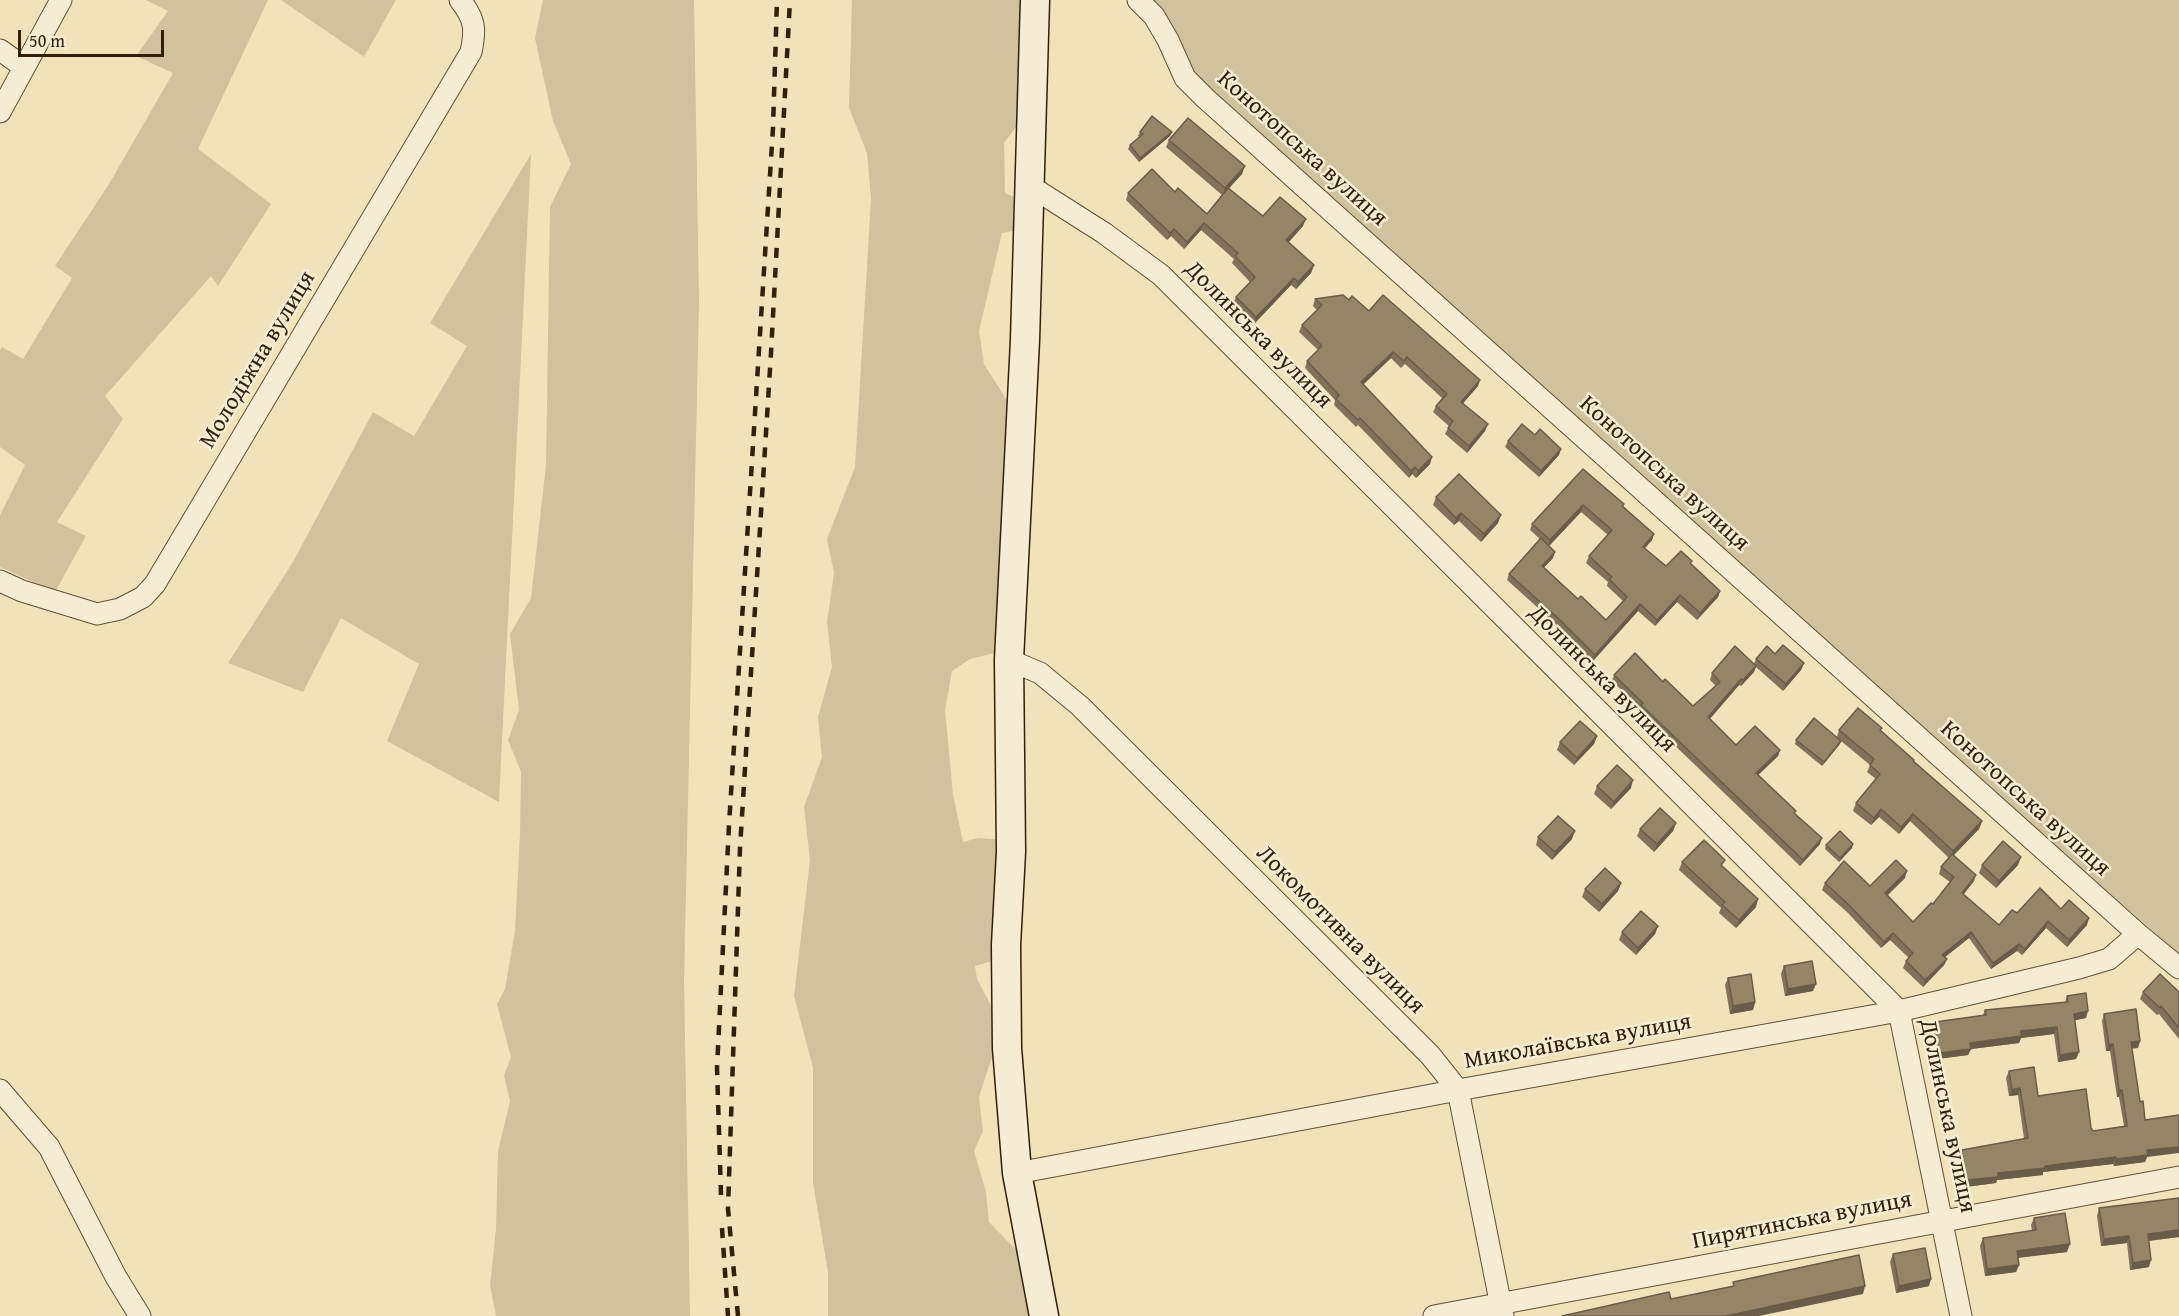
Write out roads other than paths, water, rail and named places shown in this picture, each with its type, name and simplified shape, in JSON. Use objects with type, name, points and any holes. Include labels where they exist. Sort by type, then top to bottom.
[{"type":"street","points":[[0,112],[61,0]]},
{"type":"street","points":[[1035,0],[1025,340],[1009,660],[1011,852],[1006,945],[1007,1048],[1017,1173],[1044,1316]]},
{"type":"street","name":"Конотопська вулиця","points":[[1138,0],[1154,16],[1185,78],[1205,98],[2138,934],[2179,968]]},
{"type":"street","name":"Молодіжна вулиця","points":[[0,581],[22,591],[97,614],[120,609],[143,597],[155,584],[471,52],[475,32],[465,6]]},
{"type":"street","points":[[0,50],[24,67]]},
{"type":"street","name":"Долинська вулиця","points":[[1030,186],[1104,233],[1161,275],[1899,1011],[1961,1316]]},
{"type":"street","name":"Локомотивна вулиця","points":[[1009,660],[1040,673],[1080,706],[1430,1055],[1458,1090],[1502,1310]]},
{"type":"street","name":"Миколаївська вулиця","points":[[1017,1173],[1458,1090],[1899,1011],[2079,968],[2109,958],[2138,934]]},
{"type":"street","points":[[0,1090],[48,1147],[116,1277],[140,1316]]},
{"type":"street","name":"Пирятинська вулиця","points":[[1434,1316],[1502,1310],[1942,1221],[2179,1177]]},
{"type":"railway","points":[[721,1195],[717,1068],[729,825],[773,128],[777,0]]},
{"type":"railway","points":[[738,1316],[728,1209],[740,848],[771,353],[790,0]]},
{"type":"railway","points":[[722,1228],[728,1316]]}]
